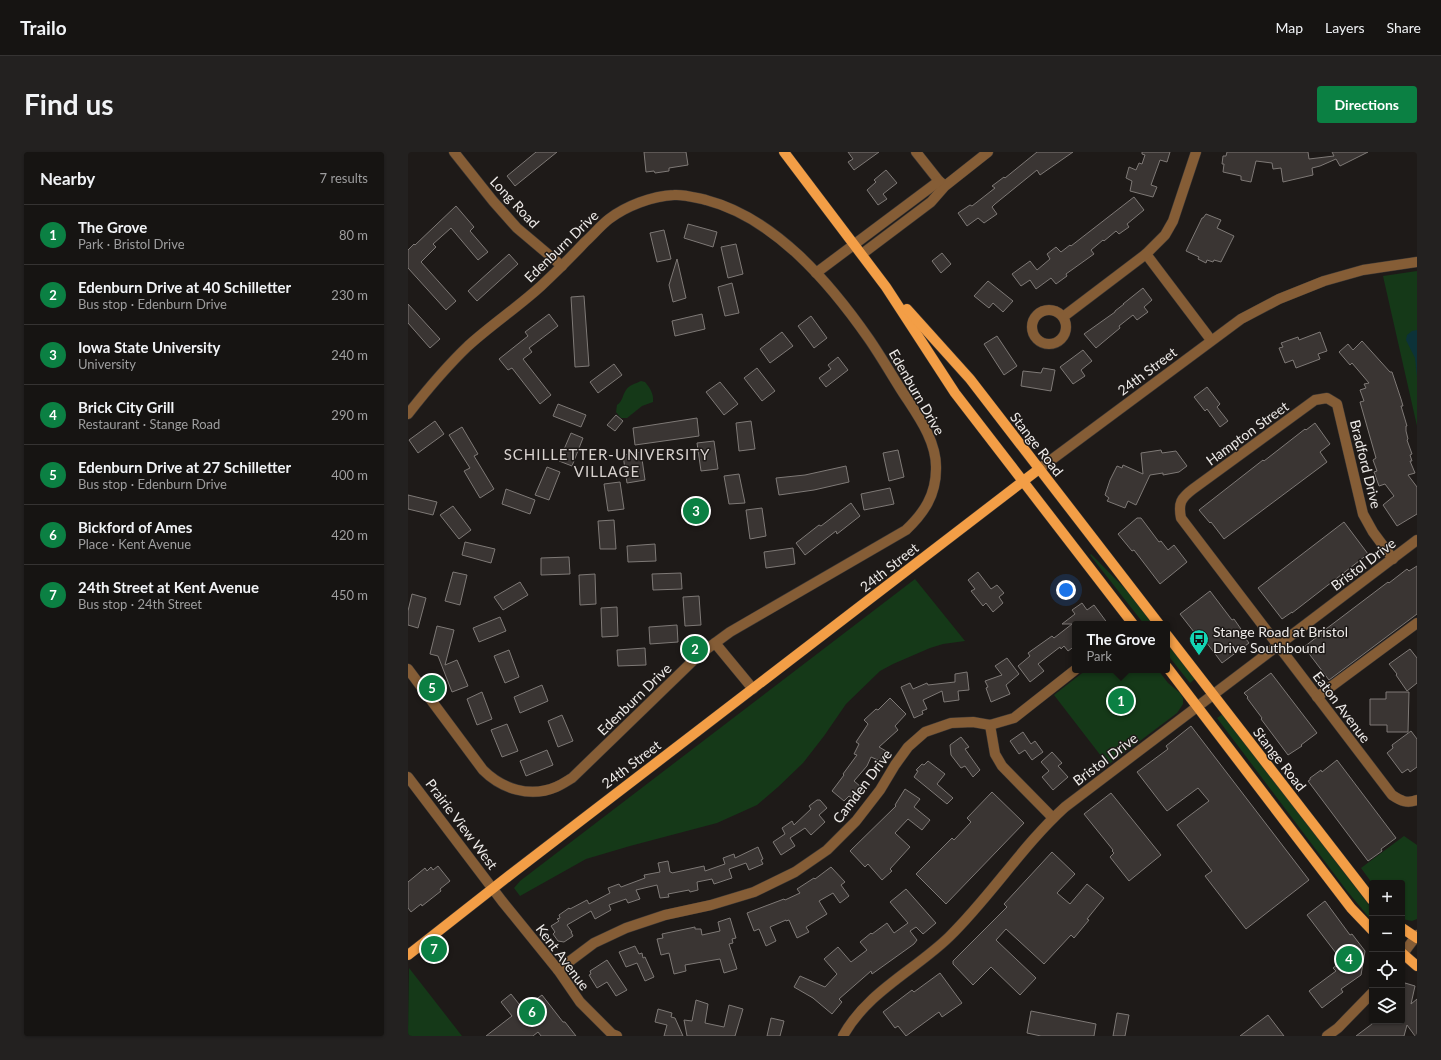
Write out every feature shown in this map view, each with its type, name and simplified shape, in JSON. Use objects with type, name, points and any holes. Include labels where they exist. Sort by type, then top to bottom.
[{"type":"main road","name":"Stange Road","points":[[784,152],[886,287],[955,393],[1131,621]]},
{"type":"main road","name":"Stange Road","points":[[886,287],[970,380],[1157,621]]},
{"type":"main road","name":"24th Street","points":[[408,955],[1039,469]]},
{"type":"main road","name":"Stange Road","points":[[1170,639],[1369,896]]},
{"type":"main road","points":[[1170,671],[1351,908],[1369,927]]},
{"type":"main road","points":[[1405,930],[1417,936]]},
{"type":"main road","points":[[1405,956],[1417,966]]},
{"type":"street","name":"Long Road","points":[[454,152],[493,201],[517,228],[562,266]]},
{"type":"street","points":[[916,152],[942,184]]},
{"type":"street","points":[[816,273],[853,244],[988,152]]},
{"type":"street","points":[[1063,317],[1146,254],[1165,235],[1173,221],[1196,152]]},
{"type":"street","points":[[862,254],[931,202],[942,184]]},
{"type":"street","name":"Edenburn Drive","points":[[408,414],[468,347],[540,287],[609,219],[634,205],[655,198],[674,195],[696,197],[718,203],[743,214],[768,230],[816,273],[849,312],[870,340],[928,434],[933,449],[936,468],[935,484],[931,498],[920,517],[906,530],[715,642],[694,660],[572,778],[555,788],[536,792],[518,790],[493,780],[483,770],[408,669]]},
{"type":"street","points":[[1146,254],[1211,340]]},
{"type":"street","name":"24th Street","points":[[1039,469],[1211,340],[1241,319],[1278,298],[1324,281],[1363,270],[1417,262]]},
{"type":"street","name":"Hampton Street","points":[[1185,495],[1315,400],[1327,398]]},
{"type":"street","name":"Bradford Drive","points":[[1327,398],[1337,404],[1363,514],[1373,532],[1393,559]]},
{"type":"street","name":"Eaton Avenue","points":[[1185,495],[1179,507],[1181,518],[1392,796],[1401,802],[1412,802],[1417,800]]},
{"type":"street","name":"Bristol Drive","points":[[843,1036],[853,1021],[871,1000],[931,954],[950,936],[1018,856],[1065,807],[1417,540]]},
{"type":"street","points":[[1318,698],[1417,623]]},
{"type":"street","points":[[715,642],[753,689]]},
{"type":"street","name":"Camden Drive","points":[[558,970],[594,943],[626,928],[665,915],[711,905],[754,892],[795,872],[827,850],[856,822],[880,790],[908,747],[926,732],[951,723],[973,722],[990,724],[1014,718],[1072,672]]},
{"type":"street","points":[[990,724],[995,754],[1002,766],[1053,818]]},
{"type":"street","name":"Prairie View West","points":[[408,777],[493,889]]},
{"type":"street","name":"Kent Avenue","points":[[493,889],[558,970],[580,1002],[612,1034],[617,1036]]},
{"type":"street","points":[[1404,952],[1417,936]]},
{"type":"street","points":[[1327,1036],[1338,1028],[1369,995]]},
{"type":"green space","points":[[1417,271],[1417,426],[1383,276]]},
{"type":"green space","points":[[641,381],[645,382],[650,389],[653,396],[653,402],[642,406],[627,418],[621,418],[616,412],[617,405],[627,388]]},
{"type":"green space","points":[[1091,554],[1133,597],[1152,621],[1142,621],[1090,555]]},
{"type":"green space","points":[[915,579],[965,641],[943,644],[930,648],[880,671],[846,704],[803,763],[757,805],[717,823],[586,859],[520,896],[514,888],[520,881]]},
{"type":"green space","points":[[1170,645],[1196,678],[1190,683],[1170,658]]},
{"type":"green space","points":[[1082,673],[1160,673],[1168,683],[1180,693],[1183,698],[1183,704],[1177,713],[1108,765],[1054,695]]},
{"type":"green space","points":[[1223,714],[1369,905],[1369,917],[1347,891],[1217,718]]},
{"type":"green space","points":[[1404,836],[1417,845],[1417,919],[1412,921],[1405,920],[1405,880],[1370,880],[1361,868]]},
{"type":"green space","points":[[409,968],[462,1036],[408,1036]]},
{"type":"water","points":[[1417,330],[1417,377],[1415,358],[1406,340],[1407,335],[1412,331]]},
{"type":"building","points":[[536,152],[557,152],[515,186],[507,176]]},
{"type":"building","points":[[644,152],[686,152],[688,165],[669,168],[669,171],[655,173],[654,171],[646,172]]},
{"type":"building","points":[[848,152],[879,152],[854,170],[848,162],[853,159]]},
{"type":"building","points":[[1037,152],[1073,152],[1040,175],[1037,170],[995,204],[992,207],[997,214],[984,223],[978,218],[967,226],[958,213],[970,205],[972,206],[995,188],[992,186],[1004,177],[1005,178]]},
{"type":"building","points":[[1142,152],[1170,152],[1167,162],[1160,160],[1151,185],[1157,187],[1153,197],[1130,191],[1132,181],[1126,178],[1129,167],[1136,170],[1139,163],[1142,164],[1145,155],[1142,154]]},
{"type":"building","points":[[1227,152],[1308,152],[1309,159],[1334,156],[1332,152],[1368,152],[1340,166],[1336,159],[1312,168],[1313,175],[1283,182],[1281,168],[1273,169],[1272,163],[1256,161],[1251,182],[1241,180],[1241,176],[1223,172],[1223,156],[1226,156]]},
{"type":"building","points":[[886,170],[897,183],[883,194],[887,199],[878,205],[867,190],[876,182],[874,180]]},
{"type":"building","points":[[1134,197],[1144,210],[1127,224],[1129,227],[1119,234],[1116,231],[1104,241],[1103,240],[1091,250],[1094,254],[1066,274],[1067,276],[1056,284],[1051,278],[1036,289],[1030,280],[1021,286],[1012,274],[1030,261],[1037,270],[1050,259],[1047,254],[1056,247],[1061,252],[1070,245],[1071,246]]},
{"type":"building","points":[[456,206],[474,227],[470,231],[488,252],[478,260],[451,228],[433,244],[436,247],[421,262],[456,301],[446,310],[408,268],[408,250]]},
{"type":"building","points":[[1206,214],[1221,220],[1217,228],[1234,236],[1221,262],[1207,260],[1206,263],[1198,259],[1199,257],[1186,251],[1202,218]]},
{"type":"building","points":[[688,224],[717,232],[713,247],[684,238]]},
{"type":"building","points":[[664,230],[671,259],[657,262],[650,233]]},
{"type":"building","points":[[736,244],[743,274],[728,278],[721,247]]},
{"type":"building","points":[[942,253],[951,264],[941,273],[932,261]]},
{"type":"building","points":[[509,254],[518,264],[477,301],[468,291]]},
{"type":"building","points":[[677,259],[686,298],[673,302],[669,285]]},
{"type":"building","points":[[988,281],[1013,301],[1003,312],[993,303],[989,308],[974,296]]},
{"type":"building","points":[[732,283],[739,313],[725,316],[718,287]]},
{"type":"building","points":[[1143,288],[1152,300],[1144,307],[1148,312],[1137,320],[1133,315],[1096,348],[1084,334],[1115,312]]},
{"type":"building","points":[[584,296],[589,366],[575,367],[571,297]]},
{"type":"building","points":[[408,304],[440,339],[430,348],[408,323]]},
{"type":"building","points":[[549,314],[558,326],[529,348],[532,352],[523,359],[551,395],[540,404],[512,368],[508,370],[499,359],[528,336],[525,332]]},
{"type":"building","points":[[702,314],[705,329],[675,336],[672,321]]},
{"type":"building","points":[[811,316],[827,338],[814,348],[798,326]]},
{"type":"building","points":[[782,332],[793,346],[770,363],[760,349]]},
{"type":"building","points":[[1320,332],[1327,351],[1318,354],[1320,359],[1296,368],[1293,360],[1285,363],[1279,348],[1283,347],[1281,343],[1298,337],[1299,340]]},
{"type":"building","points":[[997,336],[1017,366],[1004,375],[984,344]]},
{"type":"building","points":[[1362,341],[1390,372],[1392,372],[1403,406],[1401,406],[1407,426],[1407,440],[1412,454],[1410,455],[1412,461],[1410,461],[1415,473],[1408,475],[1417,487],[1417,514],[1397,526],[1383,505],[1394,496],[1385,484],[1379,486],[1374,472],[1377,471],[1373,460],[1376,458],[1360,402],[1364,401],[1360,390],[1366,388],[1364,384],[1369,383],[1352,363],[1350,365],[1339,352],[1348,344],[1353,350]]},
{"type":"building","points":[[1083,350],[1092,361],[1081,370],[1085,376],[1073,384],[1060,367]]},
{"type":"building","points":[[838,357],[848,370],[826,387],[819,378],[831,369],[828,365]]},
{"type":"building","points":[[614,364],[622,375],[598,393],[590,382]]},
{"type":"building","points":[[757,368],[775,391],[762,401],[744,378]]},
{"type":"building","points":[[1043,368],[1055,370],[1051,391],[1021,386],[1023,371],[1041,373]]},
{"type":"building","points":[[720,382],[738,404],[724,415],[706,392]]},
{"type":"building","points":[[1207,387],[1220,404],[1217,407],[1228,421],[1220,427],[1207,409],[1205,411],[1194,397]]},
{"type":"building","points":[[558,404],[586,415],[581,427],[553,416]]},
{"type":"building","points":[[616,415],[623,421],[615,431],[607,425]]},
{"type":"building","points":[[697,418],[699,436],[635,445],[633,428]]},
{"type":"building","points":[[435,421],[444,434],[418,453],[409,440]]},
{"type":"building","points":[[751,421],[755,449],[739,451],[736,423]]},
{"type":"building","points":[[1315,423],[1330,444],[1320,452],[1327,462],[1224,539],[1211,522],[1210,523],[1199,510],[1263,460],[1264,461]]},
{"type":"building","points":[[462,427],[478,454],[474,456],[494,489],[480,498],[464,471],[470,468],[449,435]]},
{"type":"building","points":[[571,433],[583,438],[572,466],[559,461]]},
{"type":"building","points":[[714,441],[718,469],[701,471],[697,443]]},
{"type":"building","points":[[898,450],[904,477],[889,481],[883,453]]},
{"type":"building","points":[[1161,450],[1162,453],[1176,451],[1187,466],[1179,472],[1163,475],[1163,473],[1150,475],[1136,505],[1128,501],[1125,508],[1107,501],[1109,498],[1105,495],[1117,466],[1122,468],[1123,465],[1143,474],[1141,453]]},
{"type":"building","points":[[641,452],[645,480],[627,483],[623,455]]},
{"type":"building","points":[[846,466],[849,482],[814,490],[779,495],[776,478],[805,475]]},
{"type":"building","points":[[547,467],[560,472],[549,500],[535,495]]},
{"type":"building","points":[[739,474],[745,503],[729,504],[724,476]]},
{"type":"building","points":[[620,482],[624,509],[608,511],[604,484]]},
{"type":"building","points":[[890,488],[894,504],[864,510],[861,494]]},
{"type":"building","points":[[506,489],[535,500],[530,514],[502,504]]},
{"type":"building","points":[[408,495],[437,502],[433,515],[408,509]]},
{"type":"building","points":[[851,503],[860,516],[837,534],[836,531],[805,555],[796,543]]},
{"type":"building","points":[[453,506],[471,530],[459,539],[440,515]]},
{"type":"building","points":[[762,508],[766,536],[750,539],[746,510]]},
{"type":"building","points":[[1137,518],[1141,518],[1159,542],[1161,541],[1168,550],[1174,545],[1187,562],[1160,584],[1134,550],[1132,551],[1118,534]]},
{"type":"building","points":[[614,520],[616,549],[600,549],[598,521]]},
{"type":"building","points":[[1344,522],[1368,554],[1292,613],[1282,619],[1258,588]]},
{"type":"building","points":[[465,542],[495,549],[491,563],[462,555]]},
{"type":"building","points":[[655,544],[656,561],[628,562],[627,546]]},
{"type":"building","points":[[793,548],[795,564],[766,568],[764,552]]},
{"type":"building","points":[[569,557],[570,574],[541,575],[541,558]]},
{"type":"building","points":[[1417,566],[1417,614],[1329,680],[1304,647],[1388,582],[1389,583],[1407,569],[1409,571]]},
{"type":"building","points":[[453,572],[467,575],[460,605],[445,601]]},
{"type":"building","points":[[978,572],[991,589],[997,585],[1004,593],[999,597],[1003,603],[993,612],[986,603],[983,606],[971,591],[975,589],[968,580]]},
{"type":"building","points":[[681,573],[682,589],[653,590],[652,574]]},
{"type":"building","points":[[595,574],[596,604],[580,605],[579,575]]},
{"type":"building","points":[[520,582],[528,595],[503,610],[494,597]]},
{"type":"building","points":[[1210,591],[1232,620],[1234,619],[1249,643],[1222,663],[1197,630],[1194,632],[1180,614]]},
{"type":"building","points":[[412,594],[426,598],[418,628],[408,625],[408,611]]},
{"type":"building","points":[[699,596],[701,625],[685,626],[683,597]]},
{"type":"building","points":[[1082,603],[1087,610],[1094,605],[1106,621],[1072,621],[1072,624],[1062,624],[1075,614],[1072,610]]},
{"type":"building","points":[[617,607],[618,636],[602,637],[601,608]]},
{"type":"building","points":[[500,617],[506,631],[479,642],[473,628]]},
{"type":"building","points":[[1072,624],[1072,648],[1068,651],[1064,646],[1061,649],[1060,647],[1038,664],[1044,671],[1030,682],[1018,666],[1030,656],[1028,653],[1052,636],[1054,638]]},
{"type":"building","points":[[677,625],[678,642],[650,644],[649,627]]},
{"type":"building","points":[[437,626],[454,630],[445,665],[457,660],[468,686],[452,692],[438,656],[430,654]]},
{"type":"building","points":[[645,648],[646,665],[618,666],[617,650]]},
{"type":"building","points":[[1410,649],[1417,658],[1417,683],[1407,691],[1389,664]]},
{"type":"building","points":[[509,650],[519,677],[505,683],[494,656]]},
{"type":"building","points":[[1007,658],[1019,674],[1006,685],[1010,694],[991,702],[986,688],[988,687],[985,681],[1002,675],[995,666]]},
{"type":"building","points":[[967,672],[969,690],[958,691],[959,700],[944,702],[942,691],[923,700],[927,709],[922,711],[923,714],[914,718],[901,687],[910,683],[913,689],[927,683],[928,685],[955,682],[955,674]]},
{"type":"building","points":[[1271,673],[1317,733],[1301,745],[1302,746],[1288,755],[1244,693]]},
{"type":"building","points":[[542,685],[548,701],[520,713],[514,697]]},
{"type":"building","points":[[482,692],[492,719],[477,725],[467,699]]},
{"type":"building","points":[[1386,692],[1409,692],[1408,732],[1387,732],[1387,725],[1370,725],[1370,699],[1386,699]]},
{"type":"building","points":[[890,698],[906,714],[895,726],[898,730],[879,747],[886,751],[880,761],[871,757],[867,766],[854,781],[861,787],[852,798],[849,796],[844,801],[832,791],[857,755],[854,754],[859,744],[856,742],[868,724],[864,720],[876,709],[878,710]]},
{"type":"building","points":[[562,715],[573,741],[558,747],[548,721]]},
{"type":"building","points":[[507,724],[518,751],[502,757],[491,730]]},
{"type":"building","points":[[1191,726],[1309,880],[1246,929],[1205,876],[1212,871],[1177,825],[1209,801],[1198,788],[1167,811],[1137,772],[1168,749],[1166,746]]},
{"type":"building","points":[[1411,731],[1417,739],[1417,767],[1410,772],[1408,769],[1402,773],[1387,753],[1393,748],[1392,745]]},
{"type":"building","points":[[1023,732],[1031,744],[1035,741],[1043,752],[1032,760],[1025,750],[1019,754],[1010,741]]},
{"type":"building","points":[[961,737],[969,747],[965,749],[980,770],[973,777],[965,766],[961,768],[951,755],[950,745]]},
{"type":"building","points":[[547,750],[553,765],[526,776],[520,761]]},
{"type":"building","points":[[1052,752],[1062,763],[1058,766],[1068,777],[1053,790],[1042,777],[1049,771],[1041,762]]},
{"type":"building","points":[[1337,760],[1396,838],[1368,861],[1308,781],[1321,770],[1322,772]]},
{"type":"building","points":[[928,761],[945,774],[937,784],[953,798],[947,804],[914,777],[918,771],[916,770]]},
{"type":"building","points":[[905,789],[920,799],[914,807],[930,820],[922,830],[908,819],[895,833],[910,847],[890,869],[892,871],[882,880],[868,864],[865,867],[850,851],[896,806],[895,805]]},
{"type":"building","points":[[992,792],[1024,823],[946,904],[916,874],[952,838],[954,840],[971,822],[967,818]]},
{"type":"building","points":[[1111,793],[1161,855],[1129,881],[1110,857],[1114,853],[1112,851],[1113,850],[1084,814]]},
{"type":"building","points":[[817,800],[820,800],[827,808],[819,815],[825,822],[811,835],[805,828],[790,838],[795,846],[781,855],[773,842],[785,834],[782,828],[792,821],[794,825],[811,809],[809,806]]},
{"type":"building","points":[[758,847],[763,859],[761,860],[763,864],[749,870],[746,863],[729,869],[732,878],[714,884],[712,879],[697,882],[698,890],[668,894],[669,897],[660,898],[657,885],[636,890],[640,899],[628,903],[626,899],[609,905],[611,910],[595,919],[591,911],[567,925],[573,936],[564,942],[558,941],[553,934],[555,932],[551,926],[559,921],[557,919],[560,918],[559,915],[569,908],[570,909],[587,900],[589,904],[610,893],[608,888],[619,884],[621,887],[645,878],[644,875],[660,872],[658,863],[668,861],[670,872],[672,873],[704,866],[705,871],[725,864],[723,858],[734,854],[735,858]]},
{"type":"building","points":[[1052,852],[1075,874],[1057,893],[1070,904],[1087,884],[1104,898],[1074,938],[1071,935],[1044,964],[1006,929],[996,940],[1036,978],[1020,995],[991,967],[973,985],[953,964],[953,961],[1007,907],[1004,904]]},
{"type":"building","points":[[438,866],[450,881],[440,889],[441,891],[422,906],[421,904],[411,912],[408,908],[408,882],[425,868],[427,871],[431,867],[433,870]]},
{"type":"building","points":[[831,867],[845,882],[841,885],[849,896],[840,903],[833,893],[819,901],[827,914],[806,927],[809,932],[797,938],[789,920],[770,927],[776,941],[766,946],[759,929],[754,931],[747,913],[784,899],[785,900],[800,893],[797,889],[814,878],[815,879]]},
{"type":"building","points":[[906,889],[936,923],[923,934],[916,927],[910,931],[917,940],[914,944],[872,974],[871,971],[839,999],[842,1002],[832,1014],[813,998],[794,987],[800,976],[825,987],[837,974],[824,959],[838,947],[851,962],[867,950],[860,942],[871,933],[872,934],[887,923],[894,933],[908,923],[890,902]]},
{"type":"building","points":[[1325,901],[1350,935],[1352,934],[1365,951],[1361,975],[1341,989],[1343,992],[1322,1008],[1309,991],[1336,971],[1333,968],[1342,961],[1307,915]]},
{"type":"building","points":[[730,918],[736,938],[732,939],[733,943],[729,944],[737,969],[724,973],[720,959],[685,965],[686,971],[674,974],[669,953],[661,955],[657,939],[663,938],[662,934],[695,927],[695,929],[701,929],[702,935],[720,931],[718,922]]},
{"type":"building","points":[[635,946],[639,954],[642,953],[643,958],[645,957],[654,977],[645,981],[637,963],[626,967],[619,952]]},
{"type":"building","points":[[607,960],[627,990],[616,996],[607,982],[597,988],[589,975],[591,974],[590,971]]},
{"type":"building","points":[[940,973],[962,1003],[942,1017],[939,1012],[906,1036],[898,1026],[895,1028],[883,1012],[912,990],[914,992]]},
{"type":"building","points":[[1405,983],[1415,986],[1411,1004],[1417,999],[1417,1036],[1415,1036],[1407,1025],[1404,1036],[1356,1036],[1372,1024],[1405,1024]]},
{"type":"building","points":[[511,994],[523,1009],[542,995],[576,1036],[541,1036],[538,1032],[533,1036],[486,1036],[512,1016],[501,1002]]},
{"type":"building","points":[[696,1000],[708,1004],[705,1023],[724,1027],[729,1005],[743,1009],[735,1036],[687,1036],[684,1020],[692,1021]]},
{"type":"building","points":[[658,1009],[672,1013],[671,1017],[675,1018],[683,1036],[664,1036],[667,1025],[655,1022]]},
{"type":"building","points":[[1031,1011],[1096,1024],[1094,1036],[1041,1036],[1027,1033]]},
{"type":"building","points":[[1117,1013],[1129,1015],[1125,1036],[1113,1036]]},
{"type":"building","points":[[1268,1015],[1284,1036],[1240,1036]]},
{"type":"building","points":[[771,1018],[784,1021],[780,1036],[767,1036]]},
{"type":"place","name":"Iowa State University","points":[[696,511]]},
{"type":"place","name":"Edenburn Drive at 40 Schilletter","points":[[695,649]]},
{"type":"place","name":"Stange Road at Bristol Drive Southbound","points":[[1199,656]]},
{"type":"place","name":"Edenburn Drive at 27 Schilletter","points":[[432,688]]},
{"type":"place","name":"The Grove","points":[[1121,701]]},
{"type":"place","name":"24th Street at Kent Avenue","points":[[434,949]]},
{"type":"place","name":"Brick City Grill","points":[[1349,959]]},
{"type":"place","name":"Bickford of Ames","points":[[532,1012]]},
{"type":"district","name":"SCHILLETTER-UNIVERSITY VILLAGE","points":[[607,462]]}]
